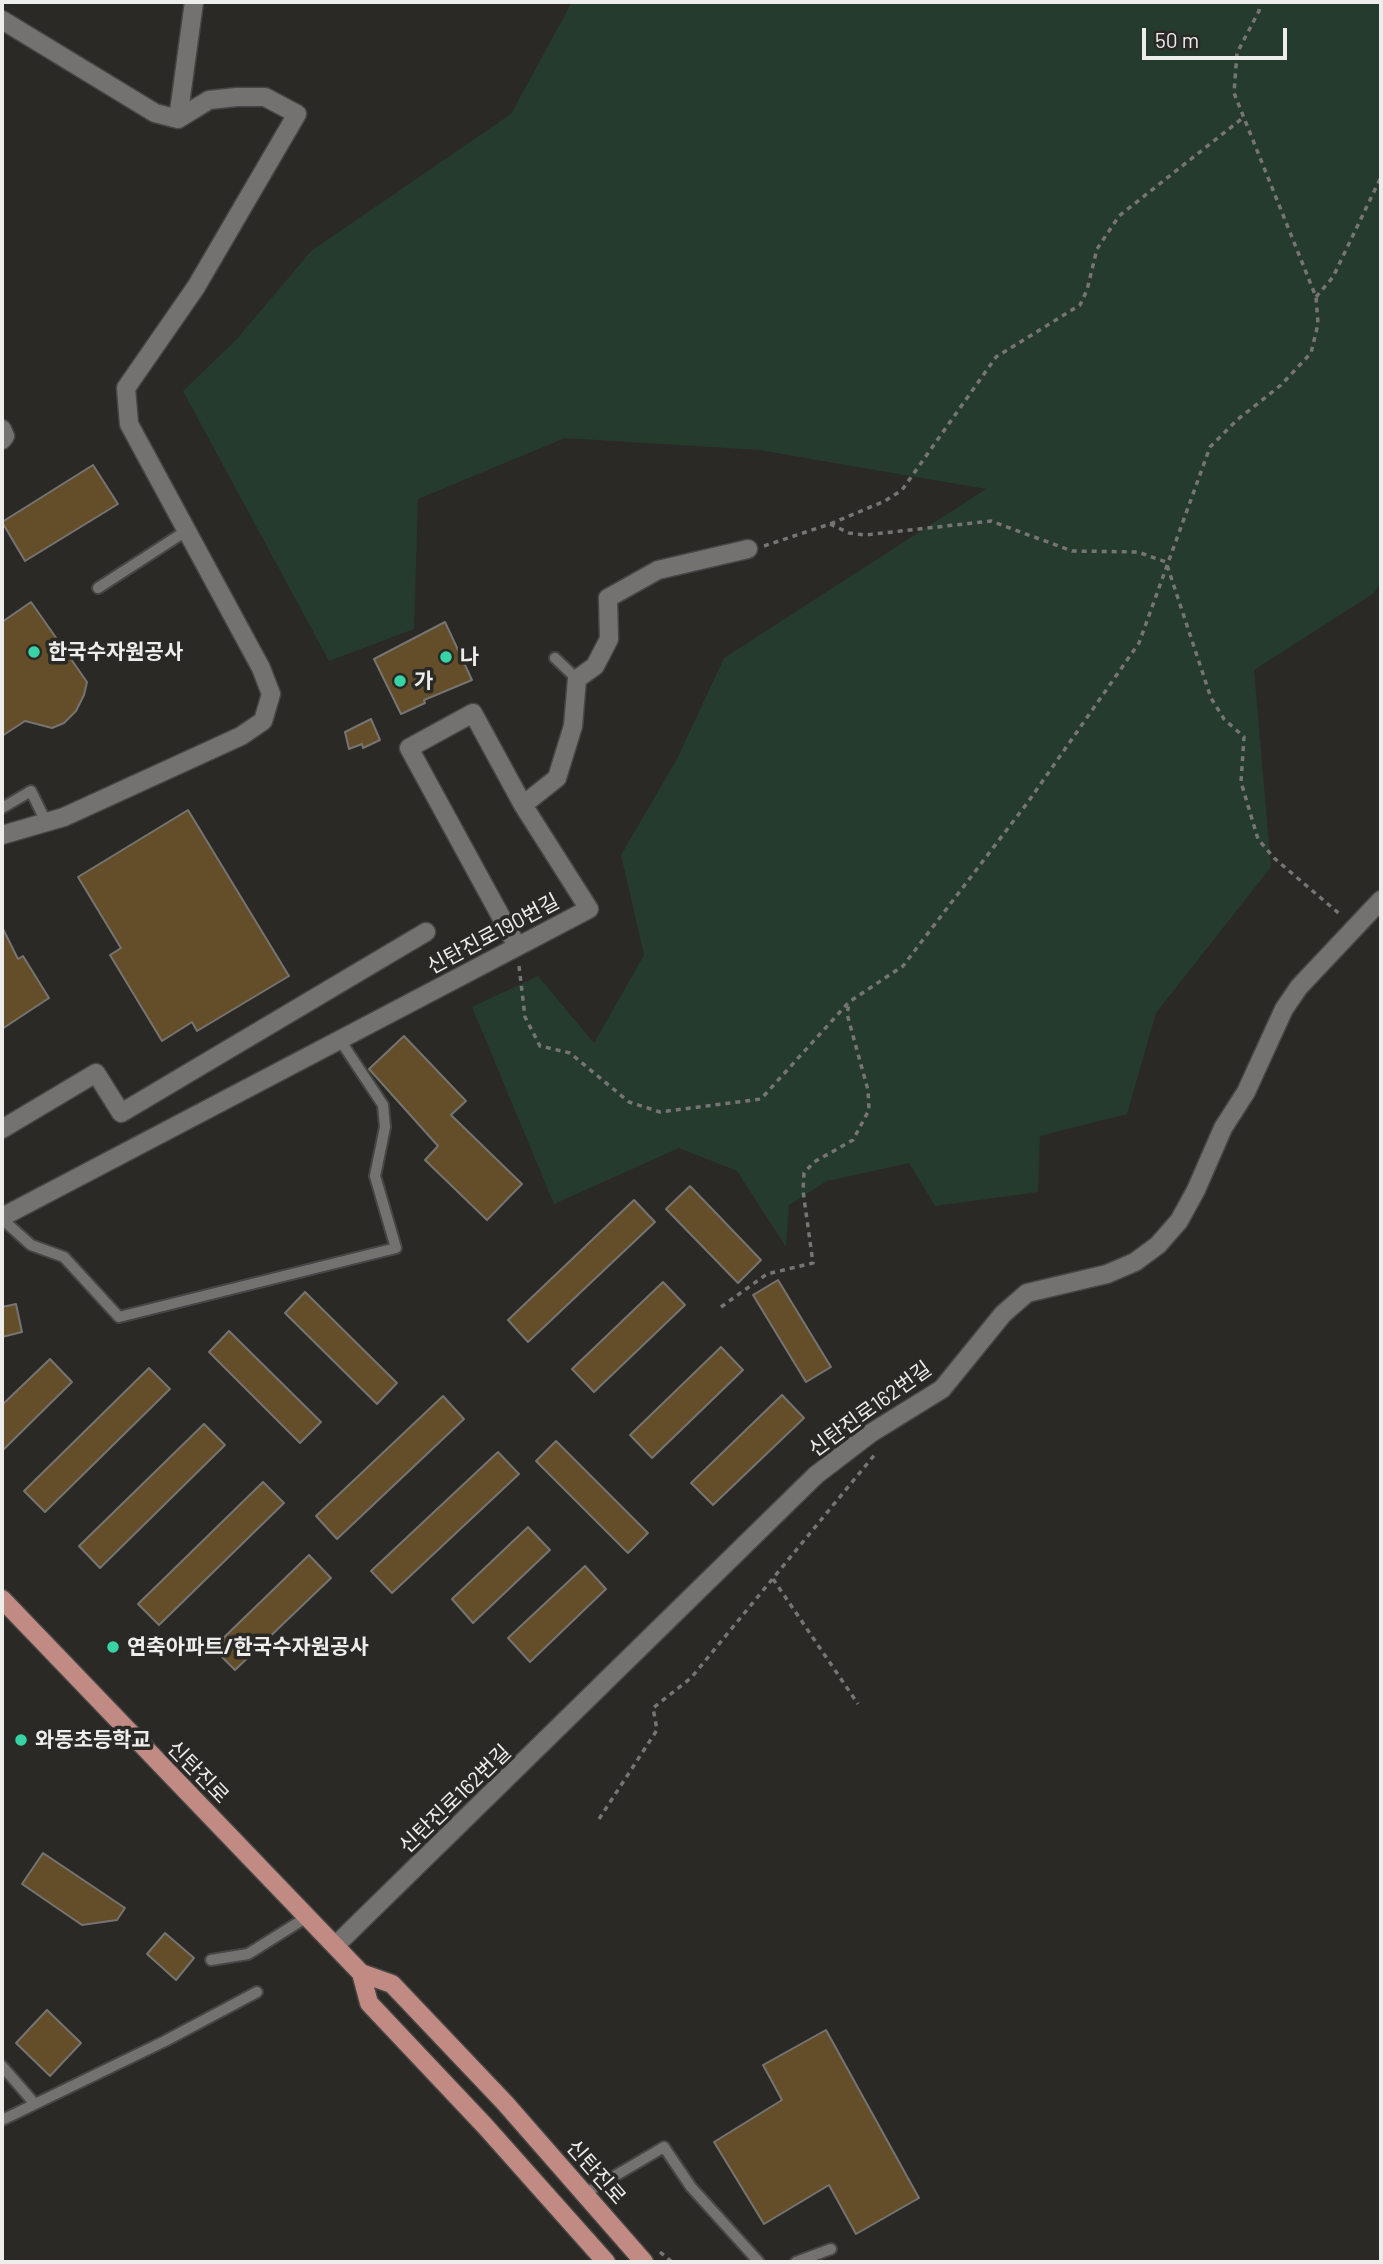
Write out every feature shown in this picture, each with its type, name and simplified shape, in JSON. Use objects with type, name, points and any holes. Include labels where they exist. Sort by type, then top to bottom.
[{"type":"main road","name":"신탄진로","points":[[2,1602],[360,1973],[369,2003],[485,2126],[606,2262]]},
{"type":"main road","name":"신탄진로","points":[[360,1973],[392,1984],[505,2103],[644,2262]]},
{"type":"street","points":[[178,119],[194,2]]},
{"type":"street","points":[[2,20],[155,113],[178,119],[209,100],[265,97],[297,114],[196,287],[126,387],[129,424],[261,668],[271,694],[263,721],[241,736],[46,822],[2,835]]},
{"type":"street","points":[[2,429],[5,436],[2,440]]},
{"type":"street","points":[[517,946],[409,748],[472,713],[523,806],[557,778],[573,726],[577,679],[595,666],[609,639],[608,598],[658,570],[748,549]]},
{"type":"street","name":"신탄진로190번길","points":[[2,1218],[589,909],[523,806]]},
{"type":"street","name":"신탄진로162번길","points":[[335,1946],[816,1475],[871,1433],[942,1390],[1003,1314],[1027,1293],[1107,1274],[1135,1262],[1157,1245],[1179,1221],[1196,1191],[1223,1128],[1246,1092],[1284,1009],[1299,987],[1381,900]]},
{"type":"street","points":[[2,1129],[96,1073],[121,1113],[426,932]]},
{"type":"lane","points":[[98,588],[186,531]]},
{"type":"lane","points":[[555,658],[577,679]]},
{"type":"lane","points":[[2,808],[31,791],[46,822]]},
{"type":"lane","points":[[2,1218],[31,1245],[64,1257],[119,1317],[396,1248],[375,1176],[385,1127],[383,1105],[340,1040]]},
{"type":"lane","points":[[211,1960],[248,1954],[307,1917]]},
{"type":"lane","points":[[2,2120],[165,2041],[257,1992]]},
{"type":"lane","points":[[2,2066],[35,2104]]},
{"type":"lane","points":[[584,2194],[664,2147],[691,2188],[760,2262]]},
{"type":"lane","points":[[796,2262],[831,2249]]},
{"type":"path","points":[[517,946],[524,1017],[540,1046],[570,1052],[629,1102],[660,1112],[761,1099],[849,1002],[903,966],[1028,802],[1139,643],[1210,447],[1237,420],[1281,385],[1311,353],[1318,324],[1316,297],[1234,93],[1237,53],[1259,11],[1260,2]]},
{"type":"path","points":[[748,549],[787,540],[830,524],[885,501],[902,490],[996,357],[1080,305],[1087,290],[1097,249],[1119,216],[1244,117]]},
{"type":"path","points":[[1316,297],[1332,277],[1381,177]]},
{"type":"path","points":[[830,524],[849,533],[865,535],[991,521],[1072,551],[1138,552],[1167,562]]},
{"type":"path","points":[[1167,562],[1211,698],[1224,719],[1244,737],[1241,782],[1258,839],[1274,858],[1318,898],[1356,925]]},
{"type":"path","points":[[721,1307],[767,1274],[813,1263],[803,1191],[804,1172],[814,1162],[853,1140],[869,1110],[868,1090],[847,1014],[849,1002]]},
{"type":"path","points":[[599,1819],[657,1730],[653,1708],[691,1678],[878,1451]]},
{"type":"path","points":[[773,1579],[859,1704]]},
{"type":"green space","points":[[572,2],[1381,2],[1381,582],[1374,593],[1254,670],[1271,867],[1156,1013],[1127,1114],[1040,1136],[1038,1192],[935,1206],[909,1163],[827,1181],[789,1205],[786,1247],[737,1171],[679,1148],[554,1204],[472,1007],[538,976],[594,1043],[644,955],[621,855],[677,759],[724,658],[986,489],[759,450],[565,438],[418,499],[414,629],[329,661],[183,391],[237,339],[311,251],[511,114]]},
{"type":"building","points":[[93,465],[118,504],[25,561],[2,522]]},
{"type":"building","name":"한국수자원공사","points":[[31,602],[87,682],[76,711],[64,723],[52,728],[25,721],[2,736],[2,622]]},
{"type":"building","points":[[445,622],[472,680],[424,700],[425,703],[401,714],[374,659]]},
{"type":"building","points":[[371,719],[380,740],[363,748],[362,744],[349,749],[345,732]]},
{"type":"building","points":[[188,810],[289,976],[197,1031],[192,1022],[162,1041],[110,955],[121,948],[78,877]]},
{"type":"building","points":[[2,927],[18,959],[23,956],[49,998],[2,1029]]},
{"type":"building","points":[[404,1036],[466,1101],[451,1115],[522,1184],[487,1220],[425,1160],[438,1146],[369,1069]]},
{"type":"building","points":[[690,1186],[761,1260],[738,1283],[666,1209]]},
{"type":"building","points":[[634,1200],[655,1222],[528,1342],[508,1320]]},
{"type":"building","points":[[778,1280],[831,1367],[806,1382],[753,1295]]},
{"type":"building","points":[[663,1282],[685,1305],[594,1392],[572,1369]]},
{"type":"building","points":[[305,1292],[397,1383],[377,1404],[285,1313]]},
{"type":"building","points":[[16,1304],[22,1332],[2,1337],[2,1307]]},
{"type":"building","points":[[229,1331],[321,1422],[300,1443],[209,1352]]},
{"type":"building","points":[[721,1347],[743,1370],[652,1458],[630,1435]]},
{"type":"building","points":[[50,1359],[72,1382],[2,1451],[2,1405]]},
{"type":"building","points":[[149,1368],[170,1389],[45,1512],[24,1491]]},
{"type":"building","points":[[782,1395],[804,1418],[713,1505],[691,1483]]},
{"type":"building","points":[[443,1396],[464,1419],[337,1539],[316,1516]]},
{"type":"building","points":[[204,1424],[225,1445],[100,1568],[79,1546]]},
{"type":"building","points":[[556,1441],[648,1533],[628,1553],[536,1461]]},
{"type":"building","points":[[498,1452],[519,1474],[392,1593],[371,1571]]},
{"type":"building","points":[[263,1482],[284,1503],[159,1625],[138,1604]]},
{"type":"building","points":[[528,1527],[550,1550],[473,1623],[452,1599]]},
{"type":"building","points":[[309,1555],[331,1578],[235,1670],[213,1648]]},
{"type":"building","points":[[585,1566],[606,1589],[530,1662],[508,1638]]},
{"type":"building","points":[[43,1853],[125,1908],[117,1920],[82,1925],[22,1884]]},
{"type":"building","points":[[165,1933],[194,1958],[176,1980],[147,1954]]},
{"type":"building","points":[[47,2010],[81,2043],[50,2076],[16,2043]]},
{"type":"building","points":[[826,2030],[919,2198],[856,2234],[829,2185],[764,2224],[714,2142],[782,2100],[763,2065]]},
{"type":"place","name":"한국수자원공사","points":[[34,652]]},
{"type":"place","name":"나","points":[[446,657]]},
{"type":"place","name":"가","points":[[400,681]]},
{"type":"place","name":"연축아파트/한국수자원공사","points":[[113,1647]]},
{"type":"place","name":"와동초등학교","points":[[21,1740]]}]
